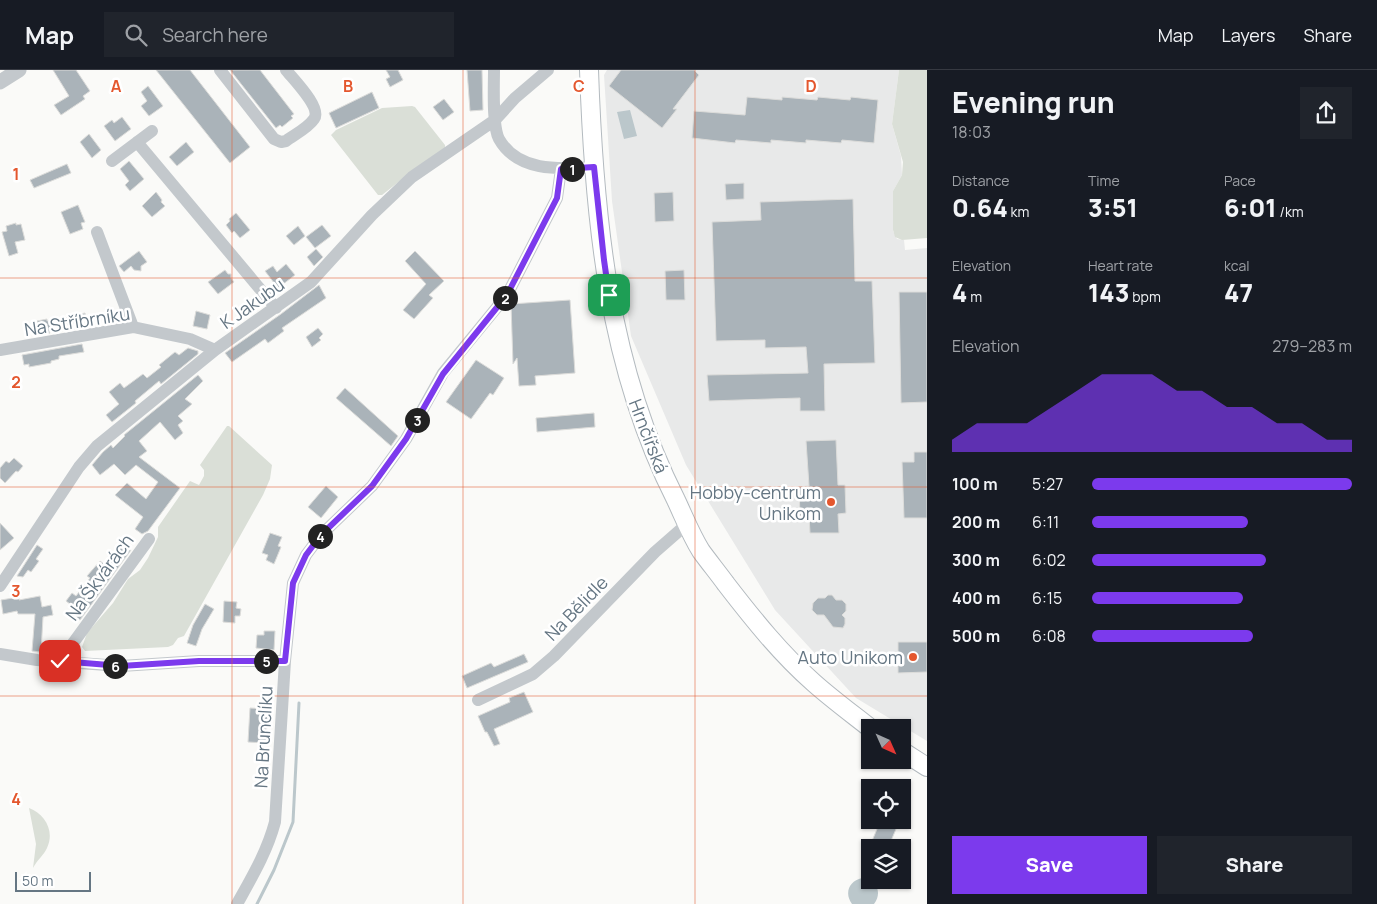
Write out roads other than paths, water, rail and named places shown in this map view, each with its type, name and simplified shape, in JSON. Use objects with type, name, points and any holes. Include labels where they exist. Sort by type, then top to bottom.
[{"type":"main road","name":"Hrnčířská","points":[[589,70],[594,167],[608,286],[627,378],[645,431],[667,483],[700,550],[774,643],[814,683],[861,721]]},
{"type":"main road","points":[[911,757],[927,767]]},
{"type":"street","points":[[0,82],[18,70]]},
{"type":"street","points":[[220,70],[274,139],[281,142],[286,142],[313,120],[316,114],[314,105],[286,70]]},
{"type":"street","points":[[494,70],[495,120],[498,138],[512,156],[534,166],[561,169],[594,167]]},
{"type":"street","name":"K Jakubu","points":[[0,586],[79,467],[97,446],[215,350],[311,282],[372,214],[412,177],[495,120],[515,98],[548,70]]},
{"type":"street","points":[[112,161],[152,131]]},
{"type":"street","points":[[137,142],[276,308]]},
{"type":"street","name":"Na Brunclíku","points":[[237,904],[257,869],[269,843],[275,822],[285,661],[293,583],[306,555],[321,535],[372,486],[406,439],[443,374],[507,295],[557,198],[561,169]]},
{"type":"street","points":[[97,232],[133,327]]},
{"type":"street","name":"Na Stříbrníku","points":[[0,350],[133,327],[190,339],[215,350]]},
{"type":"street","name":"Na Bělidle","points":[[478,700],[533,674],[554,656],[655,552],[687,524]]},
{"type":"street","name":"Na Škvárách","points":[[60,661],[149,539]]},
{"type":"street","points":[[0,654],[37,660],[121,666],[199,661],[285,661]]},
{"type":"waterway","points":[[257,904],[274,870],[293,822],[299,703]]},
{"type":"place","name":"Hobby-centrum Unikom","points":[[831,502]]},
{"type":"place","name":"Auto Unikom","points":[[913,657]]}]
